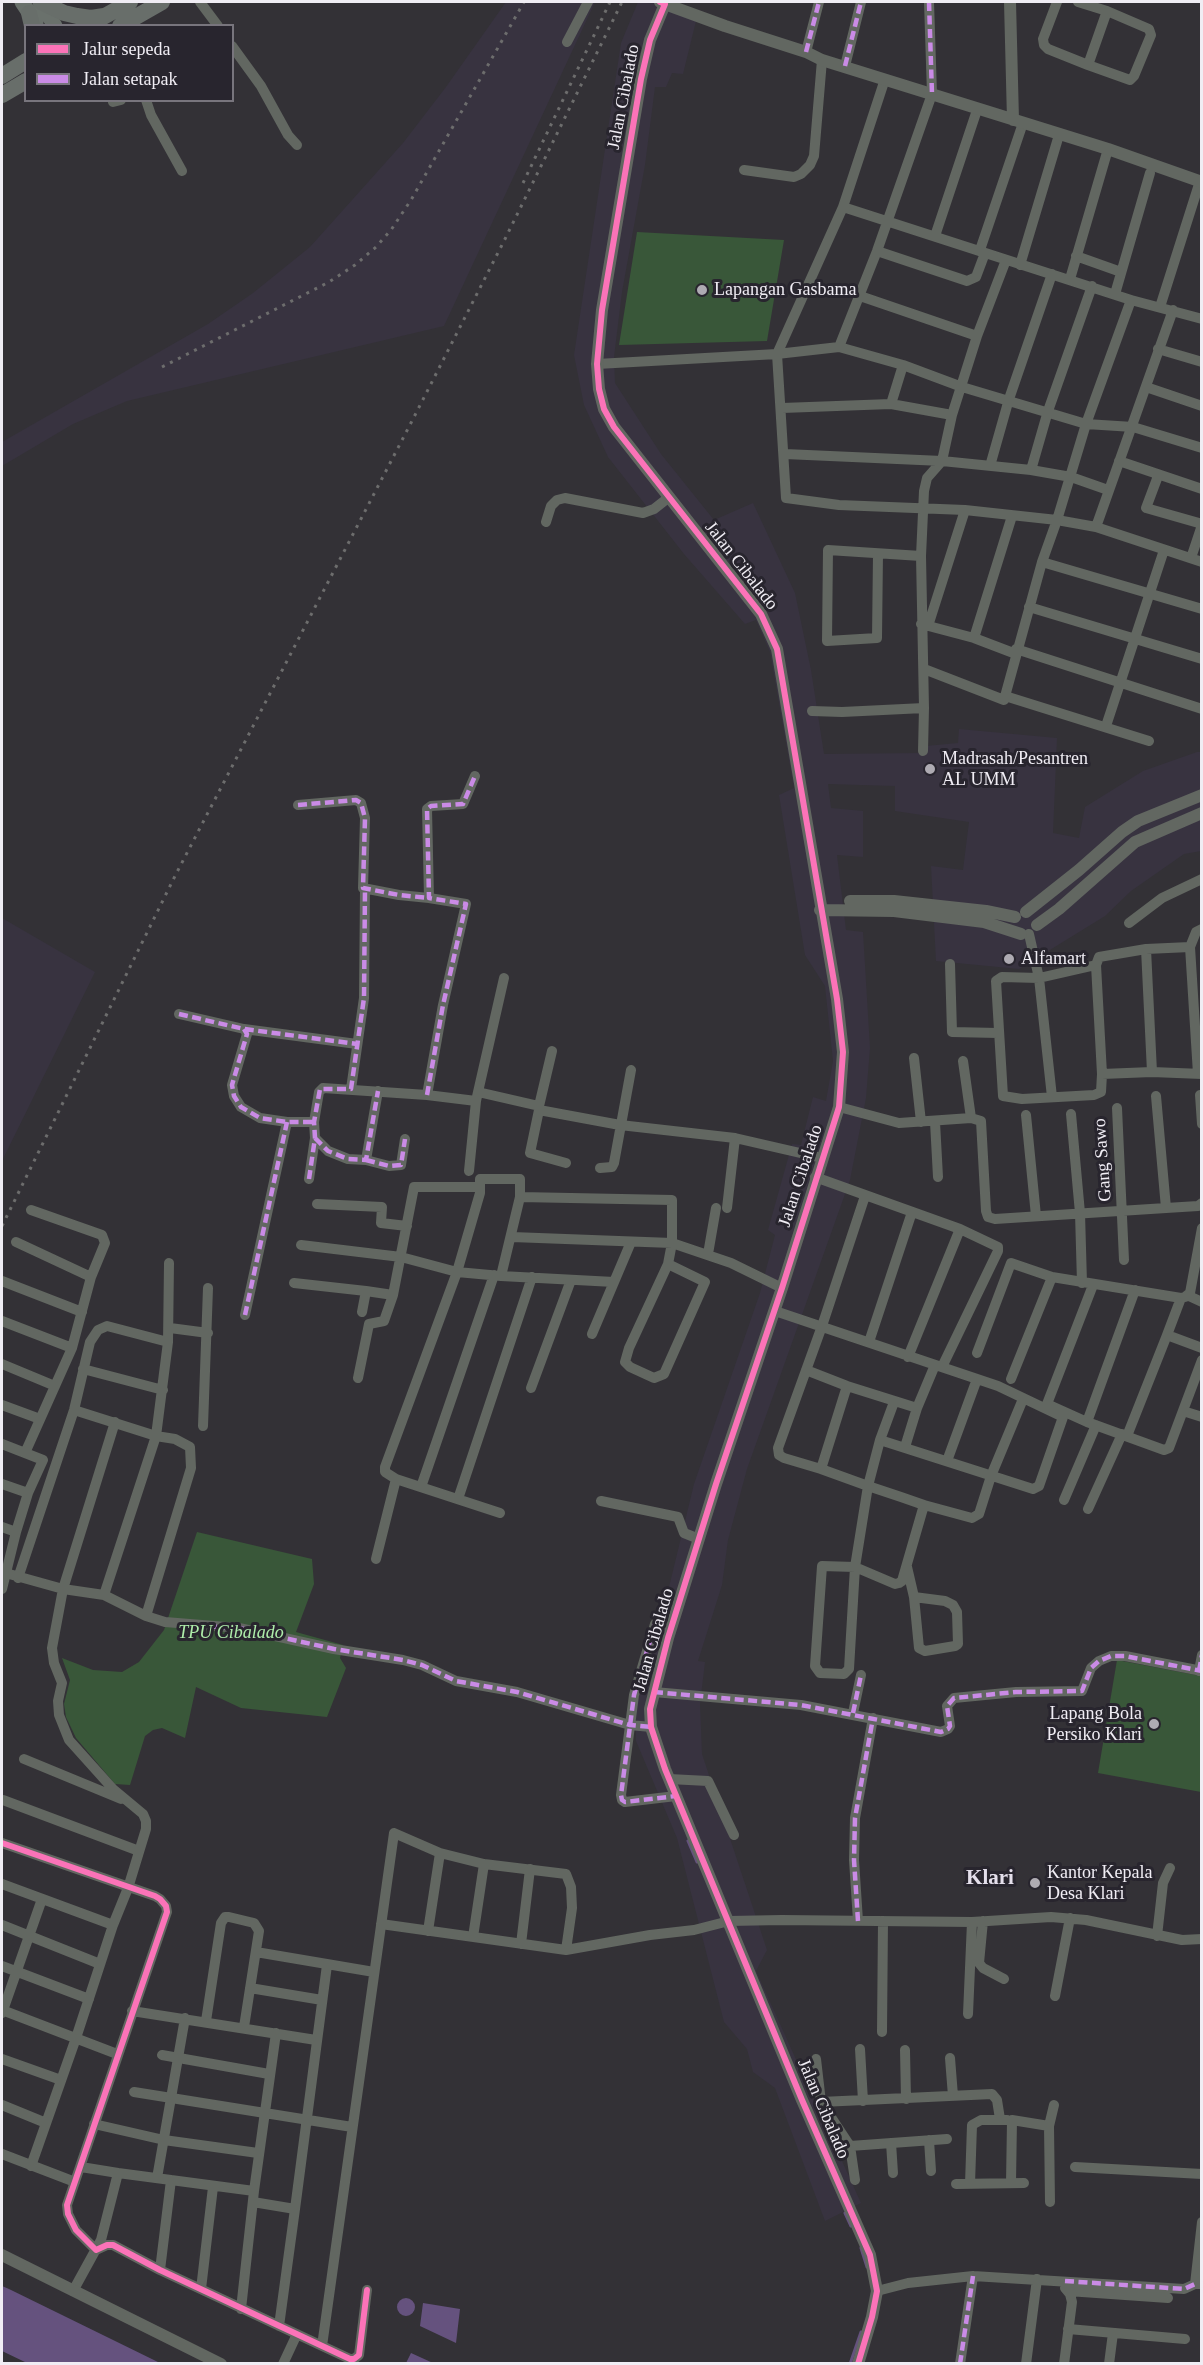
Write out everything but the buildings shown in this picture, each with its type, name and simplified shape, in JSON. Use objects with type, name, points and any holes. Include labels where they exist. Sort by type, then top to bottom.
[{"type":"highway","points":[[91,24],[130,2]]},
{"type":"highway","points":[[124,24],[162,2]]},
{"type":"highway","points":[[34,11],[91,18],[105,16]]},
{"type":"highway","points":[[2,76],[24,66]]},
{"type":"highway","points":[[2,95],[24,66]]},
{"type":"main road","points":[[34,11],[52,24]]},
{"type":"street","points":[[200,2],[216,24]]},
{"type":"street","points":[[567,42],[588,2]]},
{"type":"street","points":[[663,2],[725,26],[806,52],[822,60],[1107,149],[1201,182],[1160,307]]},
{"type":"street","name":"Jalan Cibalado","points":[[663,2],[650,40],[641,79],[602,310],[597,364],[598,389],[604,409],[614,427],[761,614],[777,650],[841,1028],[843,1069],[839,1107],[815,1156],[815,1177],[782,1288],[694,1538],[650,1709],[641,1726],[657,1749],[669,1779],[669,1798],[729,1921],[802,2100],[874,2267],[877,2291],[858,2364]]},
{"type":"street","points":[[806,52],[819,2]]},
{"type":"street","points":[[845,66],[861,2]]},
{"type":"street","points":[[839,347],[877,251],[932,94],[930,2]]},
{"type":"street","points":[[877,251],[967,281],[976,277],[1021,123],[1013,93],[1010,2]]},
{"type":"street","points":[[1057,2],[1043,39],[1044,45],[1048,49],[1130,80],[1151,35],[1146,26],[1078,2]]},
{"type":"street","points":[[1088,65],[1107,11]]},
{"type":"street","points":[[234,49],[261,86],[288,135],[297,145]]},
{"type":"street","points":[[744,170],[794,177],[810,165],[814,156],[822,60]]},
{"type":"street","points":[[885,79],[843,207],[777,354],[786,498],[839,505],[965,510],[1057,520],[1096,527],[1196,560],[1202,525],[1146,508],[1158,476]]},
{"type":"street","points":[[147,102],[151,115],[182,171]]},
{"type":"street","points":[[935,236],[977,110]]},
{"type":"street","points":[[1020,265],[1059,135]]},
{"type":"street","points":[[1070,279],[1107,149]]},
{"type":"street","points":[[1115,294],[1150,173]]},
{"type":"street","points":[[843,207],[1131,300],[1202,319]]},
{"type":"street","points":[[1076,256],[1121,272]]},
{"type":"street","points":[[923,751],[924,625],[921,556],[922,509],[927,478],[942,461],[952,415],[977,336],[1006,260]]},
{"type":"street","points":[[990,466],[1009,399],[1052,274]]},
{"type":"street","points":[[1031,470],[1048,411],[1092,286]]},
{"type":"street","points":[[860,296],[977,336]]},
{"type":"street","points":[[924,669],[1004,700],[1042,562],[1071,477],[1086,424],[1131,300]]},
{"type":"street","points":[[1096,527],[1173,310]]},
{"type":"street","points":[[597,364],[777,354],[839,347],[903,365],[962,387],[1009,399],[1086,424],[1133,427],[1202,448]]},
{"type":"street","points":[[1158,349],[1202,362]]},
{"type":"street","points":[[891,404],[903,365]]},
{"type":"street","points":[[1146,387],[1202,406]]},
{"type":"street","points":[[782,408],[891,404],[952,415]]},
{"type":"street","points":[[785,454],[942,461],[1031,470],[1071,477],[1108,490]]},
{"type":"street","points":[[1119,461],[1202,489]]},
{"type":"street","points":[[546,522],[551,506],[557,500],[565,498],[643,513],[654,509],[668,498]]},
{"type":"street","points":[[924,625],[965,510]]},
{"type":"street","points":[[974,638],[1012,516]]},
{"type":"street","points":[[878,554],[877,638],[827,641],[828,550],[921,556]]},
{"type":"street","points":[[1106,726],[1164,550]]},
{"type":"street","points":[[1042,562],[1202,609]]},
{"type":"street","points":[[1029,607],[1202,659]]},
{"type":"street","points":[[924,625],[974,638],[1202,709]]},
{"type":"street","points":[[1005,696],[1149,741]]},
{"type":"street","points":[[812,711],[884,711],[924,708]]},
{"type":"street","points":[[429,898],[427,809],[431,806],[463,804],[475,776]]},
{"type":"street","points":[[1202,795],[1138,821],[1122,832],[1021,914],[1015,929],[1029,931],[1059,909],[1135,842],[1202,813]]},
{"type":"street","points":[[298,805],[356,800],[361,803],[365,818],[362,886],[365,889],[364,998],[351,1089]]},
{"type":"street","points":[[1129,923],[1162,898],[1202,879]]},
{"type":"street","points":[[365,889],[466,904],[443,1005],[427,1095]]},
{"type":"street","points":[[819,906],[894,901],[1033,915],[1029,931],[1040,978],[1052,1097]]},
{"type":"street","points":[[819,906],[894,911],[962,919],[1029,931]]},
{"type":"street","points":[[1102,1074],[1152,1072],[1200,1074],[1190,947],[1196,932],[1202,929]]},
{"type":"street","points":[[1096,965],[1040,978],[1002,977],[996,981],[1004,1096],[1022,1099],[1099,1094],[1102,1090],[1102,1074],[1096,965],[1099,957],[1146,949],[1190,947]]},
{"type":"street","points":[[1146,949],[1152,1072]]},
{"type":"street","points":[[950,964],[952,1032],[998,1033]]},
{"type":"street","points":[[469,1171],[477,1097],[504,978]]},
{"type":"street","points":[[179,1014],[244,1029],[357,1044]]},
{"type":"street","points":[[244,1029],[247,1034],[232,1085],[234,1096],[241,1107],[260,1118],[287,1122],[314,1122]]},
{"type":"street","points":[[552,1051],[530,1153],[566,1163]]},
{"type":"street","points":[[914,1058],[921,1122]]},
{"type":"street","points":[[963,1061],[971,1118]]},
{"type":"street","points":[[600,1168],[612,1167],[614,1162],[631,1070]]},
{"type":"street","points":[[309,1179],[315,1138],[314,1122],[320,1089],[477,1097],[620,1125],[735,1138],[815,1156]]},
{"type":"street","points":[[366,1160],[378,1091]]},
{"type":"street","points":[[1200,1095],[1202,1124]]},
{"type":"street","points":[[1156,1096],[1166,1208]]},
{"type":"street","points":[[839,1107],[899,1123],[971,1118],[981,1121],[986,1211],[988,1217],[995,1219],[1198,1206],[1202,1203]]},
{"type":"street","name":"Gang Sawo","points":[[1117,1108],[1124,1260]]},
{"type":"street","points":[[1071,1114],[1088,1284],[1047,1404],[1164,1450],[1169,1448],[1202,1360]]},
{"type":"street","points":[[1026,1115],[1035,1216]]},
{"type":"street","points":[[245,1315],[287,1122]]},
{"type":"street","points":[[935,1122],[938,1177]]},
{"type":"street","points":[[315,1138],[328,1151],[348,1159],[366,1160],[389,1166],[401,1165],[405,1139]]},
{"type":"street","points":[[708,1254],[721,1208],[735,1138]]},
{"type":"street","points":[[815,1177],[960,1229],[995,1244],[998,1251],[917,1408],[905,1447]]},
{"type":"street","points":[[421,1487],[512,1237],[520,1197],[520,1179],[480,1179],[480,1187],[457,1272],[385,1467],[385,1472],[396,1479],[500,1513]]},
{"type":"street","points":[[358,1378],[369,1324],[384,1321],[393,1295],[414,1187],[480,1187]]},
{"type":"street","points":[[865,1196],[778,1448],[779,1455],[924,1505],[975,1517],[979,1514],[991,1476],[1023,1399]]},
{"type":"street","points":[[520,1197],[672,1200],[672,1244],[668,1264],[629,1348],[626,1362],[630,1367],[654,1378],[664,1374],[705,1282],[668,1264]]},
{"type":"street","points":[[317,1204],[382,1208],[381,1223],[407,1226]]},
{"type":"street","points":[[26,1453],[72,1348],[92,1276],[105,1243],[102,1235],[31,1210]]},
{"type":"street","points":[[869,1342],[912,1212]]},
{"type":"street","points":[[1088,1509],[1124,1435],[1185,1297],[1202,1228]]},
{"type":"street","points":[[908,1356],[960,1229]]},
{"type":"street","points":[[512,1237],[672,1244],[708,1254],[782,1288]]},
{"type":"street","points":[[16,1242],[92,1276]]},
{"type":"street","points":[[592,1334],[631,1242]]},
{"type":"street","points":[[302,1245],[401,1257],[457,1272],[614,1282]]},
{"type":"street","points":[[104,1594],[156,1436],[170,1328],[169,1263]]},
{"type":"street","points":[[977,1353],[1011,1263],[1052,1277],[1185,1297],[1202,1302]]},
{"type":"street","points":[[458,1499],[532,1277]]},
{"type":"street","points":[[1011,1379],[1052,1277]]},
{"type":"street","points":[[531,1388],[571,1280]]},
{"type":"street","points":[[2,1281],[82,1312]]},
{"type":"street","points":[[294,1283],[393,1295]]},
{"type":"street","points":[[203,1426],[208,1288]]},
{"type":"street","points":[[1064,1500],[1135,1290]]},
{"type":"street","points":[[362,1312],[366,1291]]},
{"type":"street","points":[[774,1311],[977,1379],[1063,1417],[1039,1486],[1033,1489],[880,1440]]},
{"type":"street","points":[[2,1321],[72,1348]]},
{"type":"street","points":[[18,1578],[74,1410],[90,1342],[98,1330],[104,1326],[168,1342]]},
{"type":"street","points":[[170,1328],[208,1333]]},
{"type":"street","points":[[1167,1335],[1202,1348]]},
{"type":"street","points":[[2,1364],[55,1386]]},
{"type":"street","points":[[83,1369],[163,1390]]},
{"type":"street","points":[[806,1370],[847,1386],[917,1408]]},
{"type":"street","points":[[947,1461],[977,1379]]},
{"type":"street","points":[[821,1469],[847,1386]]},
{"type":"street","points":[[894,1402],[880,1440],[868,1486],[855,1567],[849,1669],[844,1674],[820,1673],[815,1666],[820,1569],[826,1565],[855,1567],[895,1584],[902,1581],[924,1505]]},
{"type":"street","points":[[2,1405],[40,1419]]},
{"type":"street","points":[[74,1410],[156,1436],[175,1438],[190,1447],[191,1468],[146,1616]]},
{"type":"street","points":[[1183,1411],[1202,1417]]},
{"type":"street","points":[[115,1422],[63,1589],[52,1648],[54,1663],[62,1683],[58,1701],[59,1715],[69,1740],[127,1802]]},
{"type":"street","points":[[2,1444],[43,1460],[56,1460]]},
{"type":"street","points":[[2,1589],[15,1532],[28,1493],[43,1460]]},
{"type":"street","points":[[376,1559],[396,1479]]},
{"type":"street","points":[[2,1484],[28,1493]]},
{"type":"street","points":[[601,1501],[678,1517],[684,1533],[694,1538]]},
{"type":"street","points":[[2,1527],[15,1532]]},
{"type":"street","points":[[907,1566],[914,1596],[921,1651],[958,1644],[957,1612],[953,1605],[945,1600],[914,1596]]},
{"type":"street","points":[[4,1573],[63,1589],[104,1594],[146,1616],[165,1622],[239,1628],[334,1649],[403,1660],[422,1665],[456,1681],[543,1698],[641,1726]]},
{"type":"street","points":[[655,1624],[634,1695],[641,1726],[621,1788],[622,1800],[626,1802],[669,1798]]},
{"type":"street","points":[[654,1692],[801,1705],[853,1713],[922,1730],[945,1731],[950,1726],[947,1706],[954,1698],[1016,1692],[1082,1691],[1090,1668],[1099,1660],[1111,1656],[1125,1656],[1200,1671],[1202,1655]]},
{"type":"street","points":[[853,1713],[861,1675]]},
{"type":"street","points":[[858,1921],[854,1860],[855,1818],[873,1718]]},
{"type":"street","points":[[24,1759],[127,1802],[136,1808],[146,1821],[128,1888],[113,1924],[31,2166]]},
{"type":"street","points":[[669,1779],[708,1780],[734,1835]]},
{"type":"street","points":[[3,1800],[139,1851]]},
{"type":"street","points":[[322,2346],[394,1833],[440,1853],[484,1864],[566,1874],[571,1887],[572,1908],[566,1950]]},
{"type":"street","points":[[2,1843],[160,1899],[165,1903],[167,1912],[67,2205],[68,2214],[76,2230],[96,2250]]},
{"type":"street","points":[[428,1931],[440,1853]]},
{"type":"street","points":[[473,1937],[484,1864]]},
{"type":"street","points":[[1156,1936],[1163,1883],[1170,1868]]},
{"type":"street","points":[[521,1944],[531,1869]]},
{"type":"street","points":[[2,1884],[113,1924]]},
{"type":"street","points":[[42,1899],[2,2011],[117,2054]]},
{"type":"street","points":[[206,2021],[223,1919],[229,1917],[257,1924],[259,1931],[244,2027]]},
{"type":"street","points":[[381,1924],[566,1950],[694,1930],[729,1921],[972,1922],[1040,1917],[1070,1918],[1156,1936],[1182,1940],[1202,1939]]},
{"type":"street","points":[[1055,1996],[1070,1918]]},
{"type":"street","points":[[882,2032],[883,1921]]},
{"type":"street","points":[[983,1921],[979,1963],[982,1968],[1004,1979]]},
{"type":"street","points":[[968,2014],[972,1922]]},
{"type":"street","points":[[2,1925],[100,1964]]},
{"type":"street","points":[[256,1952],[374,1972]]},
{"type":"street","points":[[279,2326],[327,1965]]},
{"type":"street","points":[[2,1966],[89,1999]]},
{"type":"street","points":[[250,1988],[322,2000]]},
{"type":"street","points":[[132,2011],[316,2040]]},
{"type":"street","points":[[157,2178],[185,2018]]},
{"type":"street","points":[[242,2309],[258,2154],[276,2033]]},
{"type":"street","points":[[860,2049],[863,2100]]},
{"type":"street","points":[[905,2050],[906,2099]]},
{"type":"street","points":[[162,2055],[269,2074]]},
{"type":"street","points":[[950,2058],[953,2096]]},
{"type":"street","points":[[2,2059],[61,2080]]},
{"type":"street","points":[[816,2060],[821,2102],[850,2146],[855,2180]]},
{"type":"street","points":[[134,2092],[352,2127]]},
{"type":"street","points":[[821,2102],[992,2094],[997,2100],[1000,2119]]},
{"type":"street","points":[[2,2105],[46,2123]]},
{"type":"street","points":[[1050,2202],[1049,2126],[1054,2105]]},
{"type":"street","points":[[970,2184],[972,2125],[978,2121],[1000,2119],[1049,2126]]},
{"type":"street","points":[[1011,2183],[1012,2120]]},
{"type":"street","points":[[94,2124],[164,2140],[258,2154]]},
{"type":"street","points":[[850,2146],[947,2139]]},
{"type":"street","points":[[929,2140],[931,2171]]},
{"type":"street","points":[[891,2143],[893,2173]]},
{"type":"street","points":[[2,2154],[75,2182]]},
{"type":"street","points":[[81,2167],[213,2187],[295,2208]]},
{"type":"street","points":[[1074,2167],[1202,2174]]},
{"type":"street","points":[[73,2291],[105,2229],[118,2173]]},
{"type":"street","points":[[160,2270],[171,2180]]},
{"type":"street","points":[[956,2184],[1024,2183]]},
{"type":"street","points":[[201,2289],[213,2187]]},
{"type":"street","points":[[1066,2286],[1184,2289],[1198,2284],[1202,2222]]},
{"type":"street","points":[[96,2250],[107,2244],[113,2246],[350,2359],[357,2358],[367,2290]]},
{"type":"street","points":[[2,2255],[221,2364]]},
{"type":"street","points":[[877,2291],[908,2283],[973,2276],[1037,2279],[1066,2286],[1168,2298]]},
{"type":"street","points":[[960,2364],[973,2276]]},
{"type":"street","points":[[1026,2364],[1037,2279]]},
{"type":"street","points":[[1064,2364],[1072,2298],[1066,2286]]},
{"type":"street","points":[[1068,2328],[1185,2339]]},
{"type":"street","points":[[1109,2364],[1113,2333]]},
{"type":"street","points":[[283,2364],[297,2334]]},
{"type":"shaded area","points":[[506,2],[595,2],[444,326],[127,401],[73,424],[2,466],[2,442],[208,324],[253,293],[310,247],[403,143]]},
{"type":"shaded area","points":[[638,2],[656,2],[696,21],[683,74],[672,73],[666,87],[655,87],[645,165],[622,292],[614,357],[615,383],[661,454],[714,520],[753,503],[795,593],[811,670],[824,754],[926,753],[926,746],[958,743],[959,729],[1057,738],[1053,833],[1079,838],[1085,807],[1143,771],[1201,752],[1201,851],[1184,854],[1131,891],[1105,916],[1019,969],[936,961],[931,866],[963,870],[969,822],[895,811],[895,786],[828,784],[831,808],[863,811],[863,857],[837,855],[846,930],[863,932],[870,1048],[866,1098],[850,1180],[747,1469],[728,1540],[722,1585],[698,1661],[705,1662],[700,1704],[702,1754],[767,1950],[756,1971],[861,2203],[825,2221],[775,2088],[753,2072],[747,2049],[724,2022],[677,1838],[636,1741],[636,1703],[670,1583],[694,1484],[760,1293],[775,1235],[768,1230],[792,1144],[801,1145],[813,1097],[826,1101],[833,1061],[825,986],[805,955],[779,795],[794,788],[770,652],[756,620],[745,624],[684,554],[608,457],[584,405],[574,355],[621,43]]},
{"type":"shaded area","points":[[2,918],[95,972],[2,1161]]},
{"type":"shaded area","points":[[2,2286],[160,2363],[27,2363],[2,2351]]},
{"type":"shaded area","points":[[406,2298],[412,2301],[415,2307],[412,2313],[406,2316],[400,2313],[397,2307],[400,2301]]},
{"type":"shaded area","points":[[423,2303],[460,2309],[456,2343],[420,2326]]},
{"type":"shaded area","points":[[411,2353],[433,2363],[406,2363]]},
{"type":"green space","name":"Lapangan Gasbama","points":[[637,232],[784,240],[767,341],[619,345]]},
{"type":"green space","name":"TPU Cibalado","points":[[197,1532],[312,1559],[314,1584],[296,1632],[343,1645],[340,1658],[346,1668],[327,1717],[241,1708],[196,1687],[185,1738],[162,1728],[153,1730],[145,1736],[130,1785],[115,1784],[76,1738],[66,1717],[64,1704],[70,1680],[62,1658],[93,1670],[122,1672],[139,1662],[164,1630]]},
{"type":"green space","name":"Lapang Bola Persiko Klari","points":[[1117,1660],[1201,1676],[1201,1792],[1098,1773]]},
{"type":"waterway","points":[[688,1841],[697,1862]]},
{"type":"waterway","points":[[845,2213],[851,2226]]},
{"type":"waterway","points":[[861,2248],[867,2267]]},
{"type":"waterway","points":[[850,2364],[861,2332]]},
{"type":"railway","points":[[162,367],[329,282],[355,265],[376,247],[391,230],[411,200],[524,2]]},
{"type":"railway","points":[[523,183],[610,2]]},
{"type":"railway","points":[[2,1226],[175,876],[413,419],[622,2]]},
{"type":"marked path","points":[[806,52],[819,2]]},
{"type":"marked path","points":[[845,66],[861,2]]},
{"type":"marked path","points":[[929,2],[932,94]]},
{"type":"marked path","points":[[427,1095],[443,1005],[466,904],[429,898],[427,809],[431,806],[463,804],[475,776]]},
{"type":"marked path","points":[[298,805],[356,800],[361,803],[365,818],[363,888],[429,898]]},
{"type":"marked path","points":[[309,1179],[315,1138],[314,1122],[320,1089],[351,1089],[364,998],[365,889]]},
{"type":"marked path","points":[[179,1014],[244,1029],[357,1044]]},
{"type":"marked path","points":[[244,1029],[247,1034],[232,1085],[234,1096],[241,1107],[260,1118],[287,1122],[314,1122]]},
{"type":"marked path","points":[[315,1138],[328,1151],[348,1159],[366,1160],[378,1091]]},
{"type":"marked path","points":[[245,1315],[287,1122]]},
{"type":"marked path","points":[[366,1160],[389,1166],[401,1165],[405,1139]]},
{"type":"marked path","points":[[655,1624],[634,1695],[621,1795],[625,1802],[676,1796]]},
{"type":"marked path","points":[[181,1625],[239,1628],[334,1649],[403,1660],[422,1665],[456,1681],[517,1692],[630,1725],[651,1727]]},
{"type":"marked path","points":[[1199,1671],[1202,1655]]},
{"type":"marked path","points":[[654,1692],[801,1705],[941,1732],[950,1726],[947,1706],[954,1698],[1016,1692],[1082,1691],[1091,1668],[1099,1661],[1111,1656],[1125,1656],[1202,1671]]},
{"type":"marked path","points":[[853,1713],[861,1675]]},
{"type":"marked path","points":[[858,1921],[854,1860],[855,1818],[873,1718]]},
{"type":"marked path","points":[[960,2364],[973,2276]]},
{"type":"marked path","points":[[1065,2281],[1184,2289],[1195,2284]]},
{"type":"cycle path","points":[[660,2],[665,4],[650,40],[641,79],[602,310],[597,364],[599,389],[604,409],[614,427],[761,614],[777,649],[837,999],[843,1052],[839,1107],[668,1638],[650,1709],[651,1727],[665,1769],[802,2100],[870,2255],[877,2291],[858,2364]]},
{"type":"cycle path","points":[[2,1843],[155,1896],[166,1906],[167,1912],[67,2205],[68,2214],[76,2230],[96,2250],[113,2245],[160,2270],[350,2359],[359,2355],[367,2290]]},
{"type":"place","name":"Lapangan Gasbama","points":[[702,290]]},
{"type":"place","name":"Madrasah/Pesantren AL UMM","points":[[930,769]]},
{"type":"place","name":"Alfamart","points":[[1009,959]]},
{"type":"place","name":"Lapang Bola Persiko Klari","points":[[1154,1724]]},
{"type":"place","name":"Kantor Kepala Desa Klari","points":[[1035,1883]]},
{"type":"district","name":"Klari","points":[[990,1879]]}]
